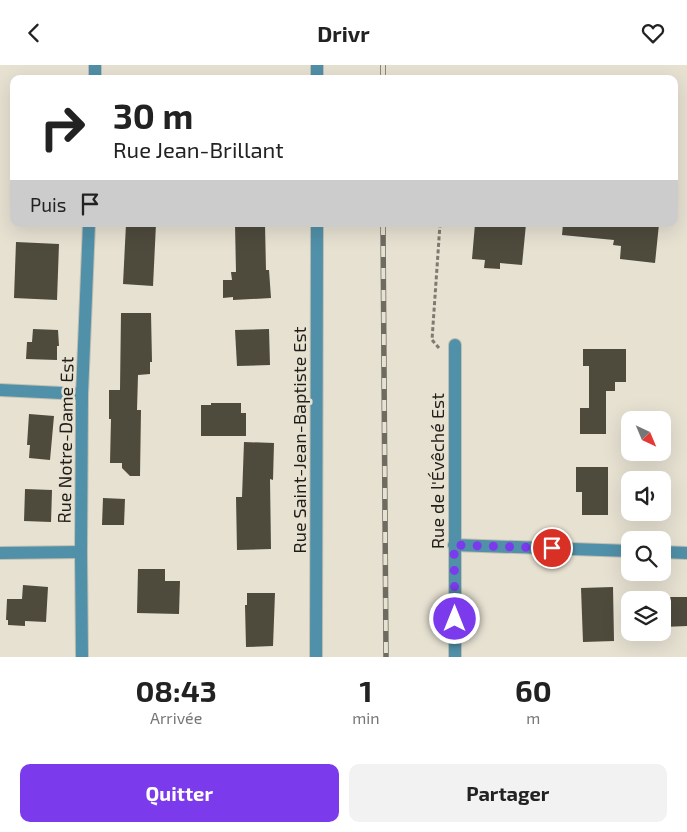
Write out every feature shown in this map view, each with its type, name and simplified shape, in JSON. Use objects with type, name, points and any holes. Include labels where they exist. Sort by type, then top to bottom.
[{"type":"street","name":"Rue Notre-Dame Est","points":[[82,657],[82,394],[89,227]]},
{"type":"street","name":"Rue Saint-Jean-Baptiste Est","points":[[316,657],[317,227]]},
{"type":"street","name":"Rue de l'Évêché Est","points":[[455,345],[455,657]]},
{"type":"street","points":[[0,390],[82,394]]},
{"type":"street","points":[[454,545],[621,551]]},
{"type":"street","points":[[0,553],[81,552]]},
{"type":"street","points":[[671,552],[687,553]]},
{"type":"path","points":[[440,227],[432,340],[455,367]]},
{"type":"building","points":[[126,227],[156,227],[153,286],[123,284]]},
{"type":"building","points":[[235,227],[265,227],[266,270],[269,270],[271,298],[233,300],[233,297],[223,298],[223,280],[232,280],[231,272],[236,272]]},
{"type":"building","points":[[475,227],[526,227],[522,265],[500,263],[500,269],[484,268],[485,260],[472,259]]},
{"type":"building","points":[[563,227],[659,227],[655,263],[620,259],[621,246],[613,245],[614,240],[562,235]]},
{"type":"building","points":[[16,242],[59,244],[57,300],[14,298]]},
{"type":"building","points":[[121,313],[151,313],[152,362],[150,362],[150,374],[138,375],[137,410],[141,410],[140,476],[130,476],[122,468],[122,463],[110,463],[111,419],[109,419],[109,390],[120,390]]},
{"type":"building","points":[[33,329],[58,330],[59,346],[57,346],[57,360],[26,359],[27,342],[32,342]]},
{"type":"building","points":[[269,329],[270,365],[237,366],[235,330]]},
{"type":"building","points":[[583,349],[626,349],[626,382],[615,382],[615,391],[606,391],[606,434],[580,434],[580,408],[589,408],[589,366],[583,366]]},
{"type":"building","points":[[211,403],[241,403],[241,413],[246,413],[246,436],[201,436],[201,405],[211,405]]},
{"type":"building","points":[[29,414],[54,416],[50,460],[29,458],[30,445],[27,445]]},
{"type":"building","points":[[244,442],[274,443],[273,480],[270,479],[271,549],[237,550],[236,497],[242,497]]},
{"type":"building","points":[[576,467],[608,467],[608,515],[582,515],[582,492],[576,492]]},
{"type":"building","points":[[25,489],[52,490],[51,522],[24,521]]},
{"type":"building","points":[[103,498],[125,499],[124,525],[102,525]]},
{"type":"building","points":[[138,569],[165,569],[165,581],[180,581],[179,614],[137,613]]},
{"type":"building","points":[[23,585],[48,587],[46,622],[25,621],[25,626],[8,625],[8,620],[6,620],[7,599],[22,599]]},
{"type":"building","points":[[613,587],[614,641],[583,642],[581,588]]},
{"type":"building","points":[[247,593],[275,593],[273,646],[246,647],[245,605],[247,605]]},
{"type":"building","points":[[671,597],[687,597],[687,626],[671,627]]},
{"type":"railway","points":[[383,65],[383,75]]},
{"type":"railway","points":[[383,227],[386,657]]},
{"type":"route","points":[[455,619],[454,545],[552,548]]}]
